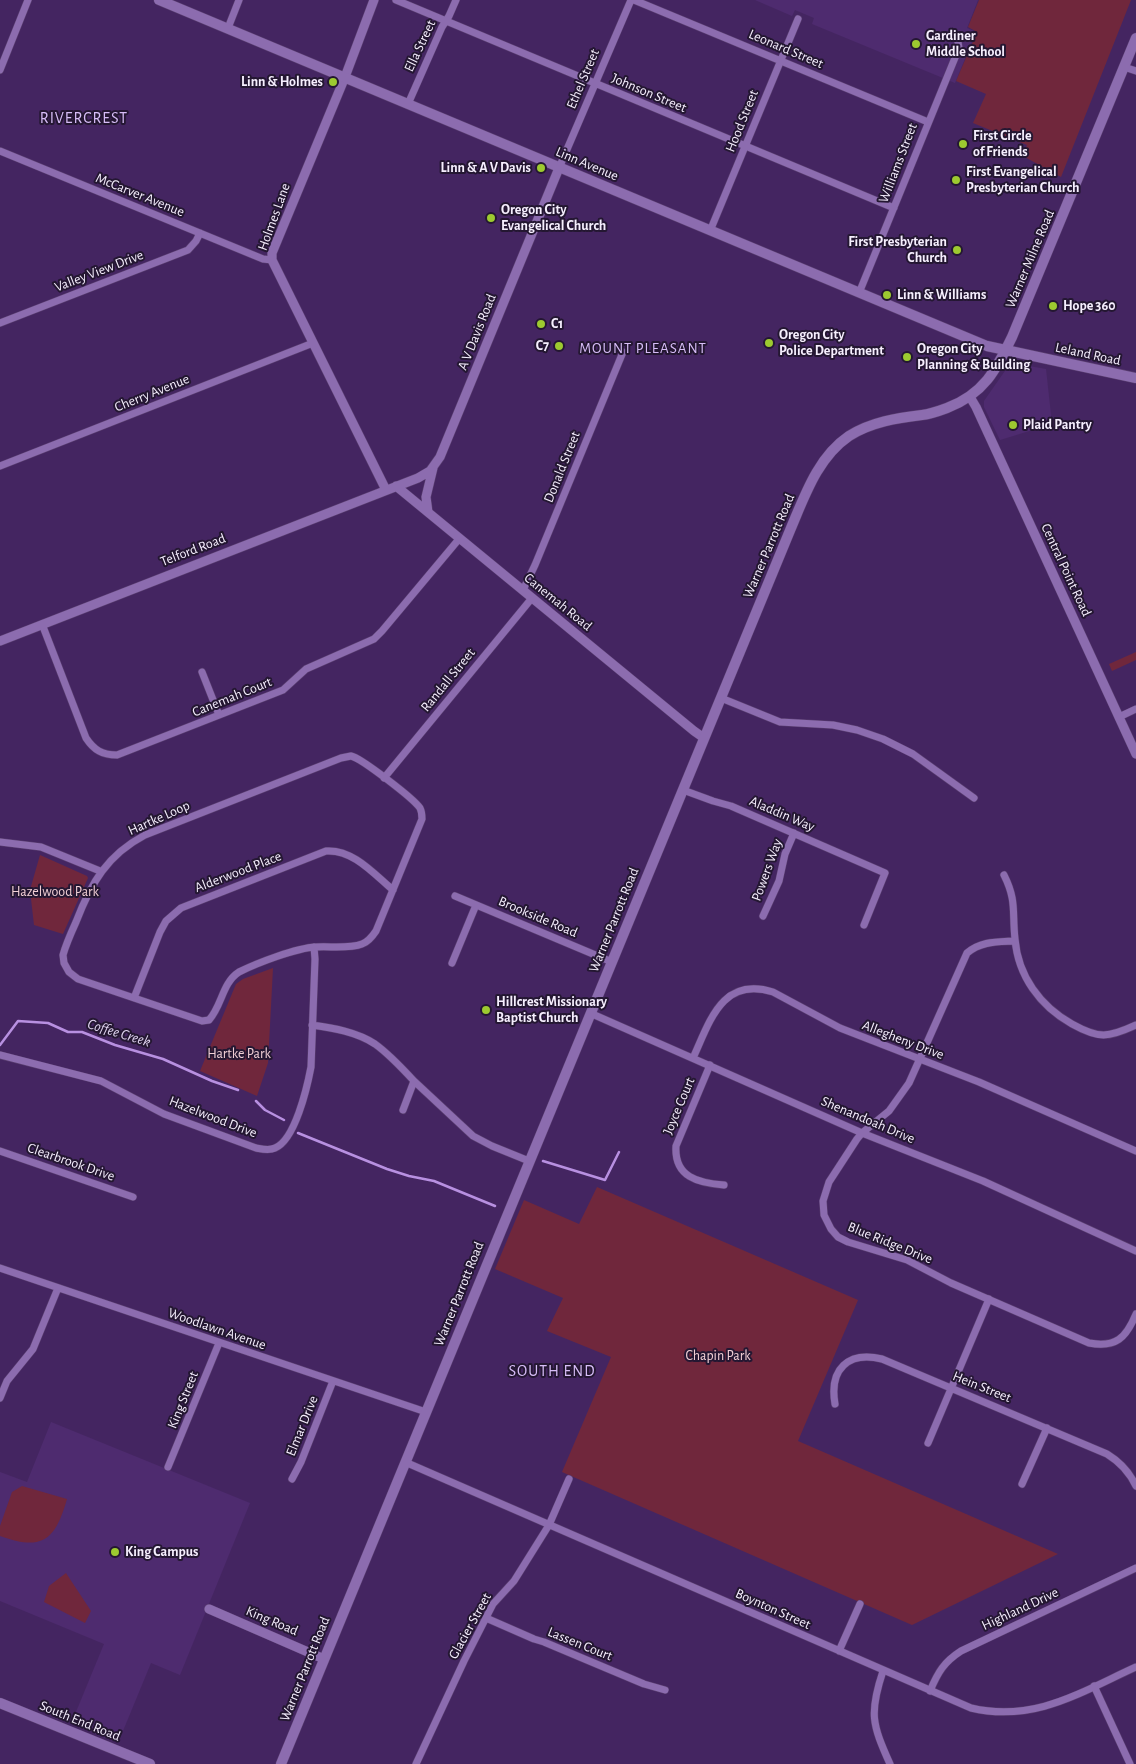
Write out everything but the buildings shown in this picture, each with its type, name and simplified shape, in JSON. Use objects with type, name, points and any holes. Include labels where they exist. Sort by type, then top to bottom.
[{"type":"main road","name":"Linn Avenue","points":[[159,0],[987,346],[1005,351]]},
{"type":"main road","name":"Warner Milne Road","points":[[1005,351],[1136,38]]},
{"type":"main road","name":"Leland Road","points":[[1005,351],[1136,378]]},
{"type":"main road","name":"Warner Parrott Road","points":[[281,1764],[803,500],[820,467],[831,452],[850,436],[866,427],[885,421],[925,415],[958,404],[970,397],[987,381],[1005,351]]},
{"type":"main road","name":"South End Road","points":[[0,1703],[150,1764]]},
{"type":"street","points":[[0,70],[28,0]]},
{"type":"street","points":[[228,28],[239,0]]},
{"type":"street","name":"Holmes Lane","points":[[374,0],[272,253],[272,260],[386,490]]},
{"type":"street","name":"Johnson Street","points":[[396,0],[894,208]]},
{"type":"street","name":"Ella Street","points":[[408,104],[456,0]]},
{"type":"street","name":"Leonard Street","points":[[632,0],[928,122]]},
{"type":"street","name":"Ethel Street","points":[[559,168],[632,0]]},
{"type":"street","name":"Hood Street","points":[[710,231],[798,19]]},
{"type":"street","name":"Williams Street","points":[[859,292],[923,139],[928,122],[959,48],[958,42]]},
{"type":"street","points":[[0,47],[8,50]]},
{"type":"street","points":[[1124,67],[1136,71]]},
{"type":"street","name":"McCarver Avenue","points":[[0,151],[200,233],[272,260]]},
{"type":"street","name":"A V Davis Road","points":[[428,513],[426,498],[433,468],[447,442],[559,168]]},
{"type":"street","name":"Valley View Drive","points":[[0,323],[188,250],[200,233]]},
{"type":"street","name":"Cherry Avenue","points":[[0,466],[313,343]]},
{"type":"street","name":"Donald Street","points":[[522,590],[533,570],[623,352]]},
{"type":"street","name":"Central Point Road","points":[[970,397],[1136,754]]},
{"type":"street","points":[[396,486],[423,475],[433,468]]},
{"type":"street","name":"Telford Road","points":[[0,641],[396,486]]},
{"type":"street","name":"Canemah Road","points":[[396,486],[694,732],[704,738]]},
{"type":"street","name":"Canemah Court","points":[[42,624],[86,738],[100,752],[108,755],[117,755],[283,690],[306,669],[374,639],[459,538]]},
{"type":"street","name":"Randall Street","points":[[384,778],[532,598]]},
{"type":"street","points":[[202,672],[219,715]]},
{"type":"street","points":[[721,698],[780,722],[833,725],[857,730],[883,739],[913,754],[974,798]]},
{"type":"street","points":[[1119,717],[1136,709]]},
{"type":"street","name":"Hartke Loop","points":[[356,757],[418,806],[422,812],[422,819],[376,931],[368,941],[355,945],[314,947],[284,954],[240,972],[227,985],[214,1015],[209,1020],[202,1021],[78,979],[69,972],[64,964],[64,951],[79,914],[100,871],[122,850],[145,835],[341,758],[356,757]]},
{"type":"street","name":"Aladdin Way","points":[[683,790],[731,806],[885,873],[864,925]]},
{"type":"street","name":"Powers Way","points":[[763,916],[778,881],[794,833]]},
{"type":"street","points":[[0,842],[41,847],[100,871]]},
{"type":"street","name":"Alderwood Place","points":[[134,998],[160,932],[166,921],[181,908],[326,851],[334,850],[349,855],[393,890]]},
{"type":"street","points":[[1004,875],[1014,902],[1015,941],[1023,971],[1030,986],[1040,999],[1059,1017],[1082,1030],[1100,1036],[1117,1034],[1136,1025]]},
{"type":"street","name":"Brookside Road","points":[[456,896],[612,962]]},
{"type":"street","points":[[452,963],[476,905]]},
{"type":"street","name":"Blue Ridge Drive","points":[[1015,941],[982,943],[967,953],[909,1083],[881,1119],[862,1132],[829,1182],[824,1192],[824,1215],[831,1229],[838,1237],[848,1242],[907,1260],[951,1283],[1089,1342],[1099,1344],[1114,1342],[1129,1330],[1136,1314]]},
{"type":"street","name":"Hazelwood Drive","points":[[0,1055],[101,1081],[164,1114],[256,1148],[269,1150],[276,1148],[287,1138],[302,1102],[311,1067],[314,947]]},
{"type":"street","name":"Allegheny Drive","points":[[693,1058],[720,1004],[736,992],[755,988],[773,992],[840,1028],[1038,1107],[1136,1151]]},
{"type":"street","name":"Shenandoah Drive","points":[[590,1013],[862,1132],[983,1181],[1136,1252]]},
{"type":"street","points":[[312,1025],[343,1031],[372,1042],[473,1136],[529,1161]]},
{"type":"street","name":"Joyce Court","points":[[710,1065],[676,1146],[675,1155],[677,1163],[686,1175],[708,1184],[724,1185]]},
{"type":"street","points":[[403,1110],[414,1081]]},
{"type":"street","points":[[0,1160],[1,1152]]},
{"type":"street","name":"Clearbrook Drive","points":[[1,1152],[133,1197]]},
{"type":"street","name":"Woodlawn Avenue","points":[[0,1268],[426,1412]]},
{"type":"street","points":[[0,1398],[7,1381],[33,1349],[58,1288]]},
{"type":"street","points":[[928,1443],[989,1299]]},
{"type":"street","name":"King Street","points":[[168,1467],[219,1343]]},
{"type":"street","name":"Hein Street","points":[[835,1404],[833,1392],[837,1376],[842,1367],[859,1357],[870,1356],[882,1359],[1107,1454],[1126,1469],[1136,1486]]},
{"type":"street","name":"Elmar Drive","points":[[292,1479],[301,1462],[333,1381]]},
{"type":"street","points":[[1022,1484],[1047,1428]]},
{"type":"street","name":"Boynton Street","points":[[405,1462],[971,1708],[1010,1712],[1041,1708],[1056,1704],[1136,1667]]},
{"type":"street","name":"Glacier Street","points":[[416,1764],[486,1618],[494,1604],[514,1581],[549,1525],[569,1479]]},
{"type":"street","name":"Highland Drive","points":[[930,1691],[936,1677],[947,1661],[961,1651],[1136,1568]]},
{"type":"street","points":[[839,1652],[860,1604]]},
{"type":"street","name":"King Road","points":[[208,1609],[324,1658]]},
{"type":"street","name":"Lassen Court","points":[[486,1618],[644,1684],[665,1690]]},
{"type":"street","points":[[884,1671],[874,1702],[874,1716],[880,1742],[890,1764]]},
{"type":"street","points":[[1094,1686],[1130,1764]]},
{"type":"shaded area","name":"Gardiner Middle School","points":[[755,0],[978,0],[967,28],[976,32],[955,83],[812,24],[814,18],[795,10],[792,16]]},
{"type":"shaded area","points":[[1012,363],[1046,369],[1052,424],[1000,440],[984,407],[984,401]]},
{"type":"shaded area","name":"King Campus","points":[[51,1422],[250,1503],[180,1675],[151,1663],[118,1743],[71,1724],[104,1644],[0,1601],[0,1472],[27,1482]]},
{"type":"green space","points":[[979,0],[1131,0],[1061,177],[1023,156],[1027,145],[973,123],[986,94],[956,81],[977,32],[968,27]]},
{"type":"green space","points":[[1136,652],[1136,660],[1112,671],[1109,664]]},
{"type":"green space","name":"Hazelwood Park","points":[[40,855],[88,878],[63,934],[34,925],[30,890]]},
{"type":"green space","name":"Hartke Park","points":[[273,968],[268,1063],[257,1096],[200,1071],[236,984],[243,979]]},
{"type":"green space","name":"Chapin Park","points":[[597,1187],[858,1300],[798,1441],[1058,1554],[912,1625],[562,1472],[611,1357],[547,1331],[563,1298],[495,1269],[524,1200],[579,1224]]},
{"type":"green space","points":[[22,1486],[67,1499],[57,1525],[45,1539],[27,1542],[0,1536],[0,1526],[12,1492]]},
{"type":"green space","points":[[66,1573],[91,1611],[85,1623],[44,1602],[49,1586]]},
{"type":"waterway","name":"Coffee Creek","points":[[0,1045],[18,1021],[48,1023],[68,1032],[82,1032],[115,1045],[163,1059],[212,1081],[238,1090]]},
{"type":"waterway","name":"Coffee Creek","points":[[256,1101],[265,1110],[284,1120]]},
{"type":"waterway","name":"Coffee Creek","points":[[298,1133],[387,1169],[434,1181],[495,1206]]},
{"type":"waterway","name":"Coffee Creek","points":[[543,1161],[605,1180],[619,1152]]},
{"type":"place","name":"Gardiner Middle School","points":[[916,44]]},
{"type":"place","name":"Linn & Holmes","points":[[333,82]]},
{"type":"place","name":"First Circle of Friends","points":[[963,144]]},
{"type":"place","name":"Linn & A V Davis","points":[[541,168]]},
{"type":"place","name":"First Evangelical Presbyterian Church","points":[[956,180]]},
{"type":"place","name":"Oregon City Evangelical Church","points":[[491,218]]},
{"type":"place","name":"First Presbyterian Church","points":[[957,250]]},
{"type":"place","name":"Linn & Williams","points":[[887,295]]},
{"type":"place","name":"Hope 360","points":[[1053,306]]},
{"type":"place","name":"C1","points":[[541,324]]},
{"type":"place","name":"Oregon City Police Department","points":[[769,343]]},
{"type":"place","name":"C7","points":[[559,346]]},
{"type":"place","name":"Oregon City Planning & Building","points":[[907,357]]},
{"type":"place","name":"Plaid Pantry","points":[[1013,425]]},
{"type":"place","name":"Hillcrest Missionary Baptist Church","points":[[486,1010]]},
{"type":"place","name":"King Campus","points":[[115,1552]]},
{"type":"district","name":"RIVERCREST","points":[[84,118]]},
{"type":"district","name":"MOUNT PLEASANT","points":[[643,348]]},
{"type":"district","name":"SOUTH END","points":[[552,1371]]}]
